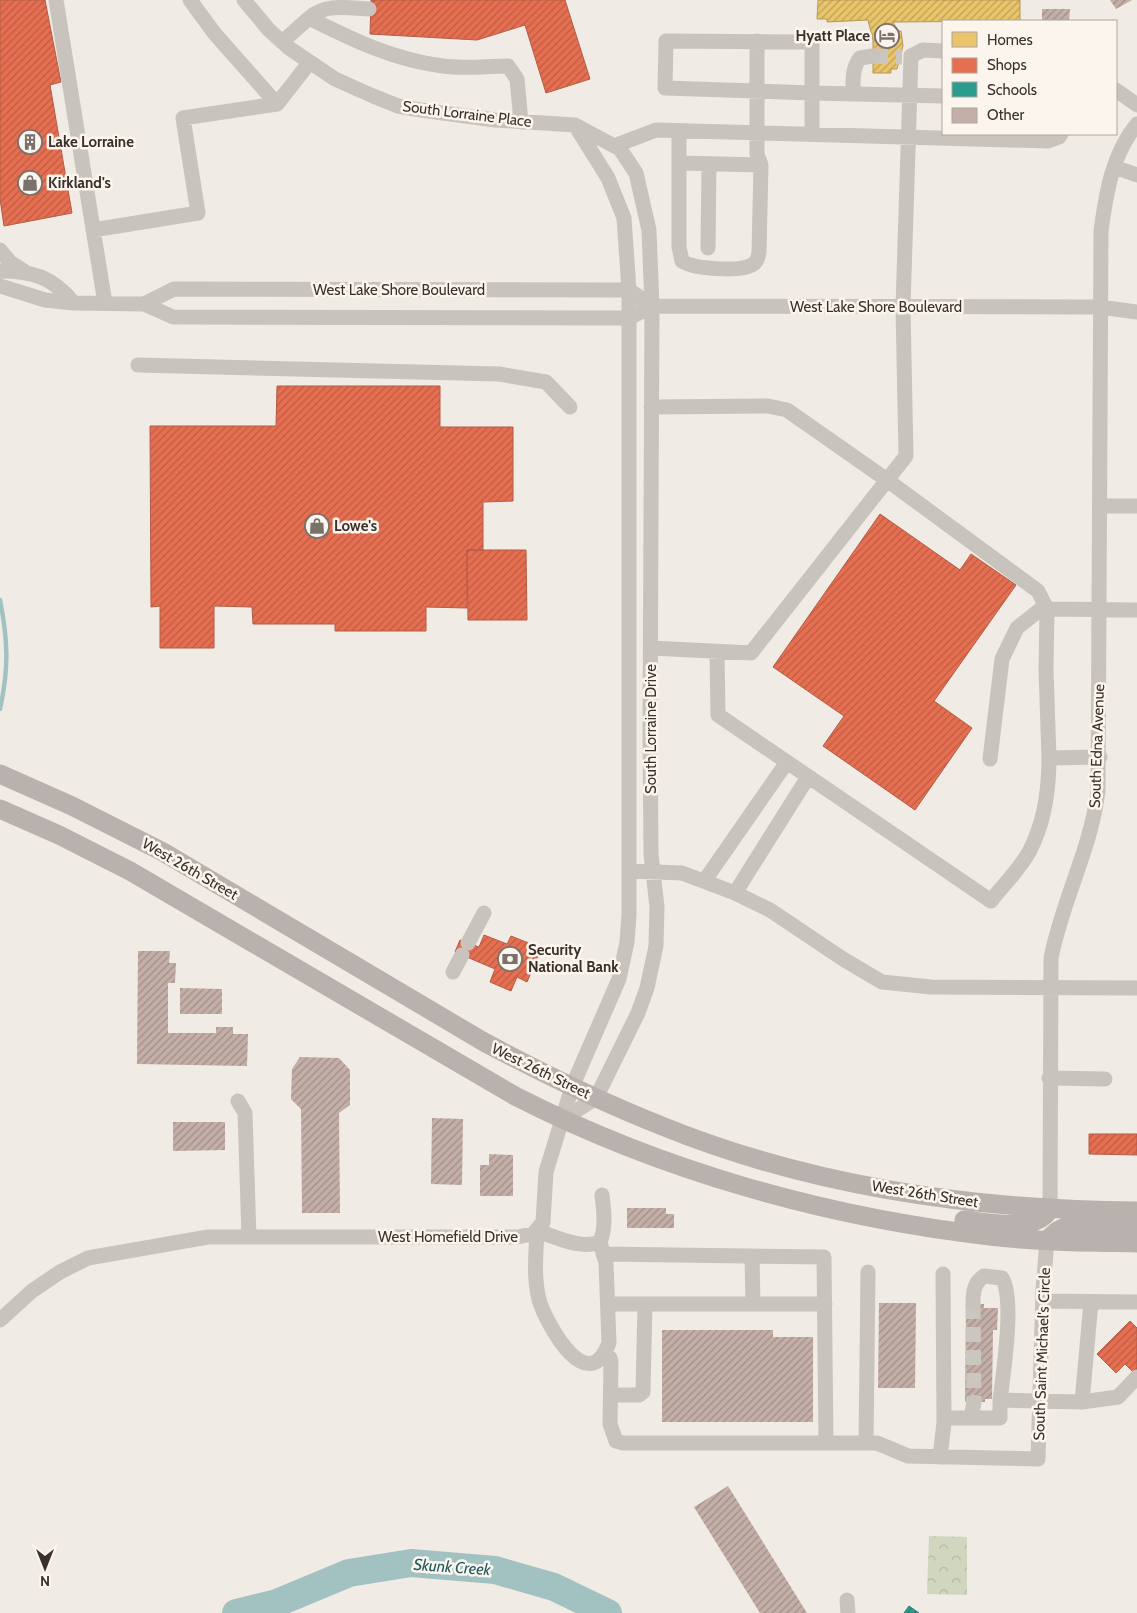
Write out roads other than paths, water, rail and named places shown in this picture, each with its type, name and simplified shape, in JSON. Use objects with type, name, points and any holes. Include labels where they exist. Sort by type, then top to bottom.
[{"type":"main road","name":"West 26th Street","points":[[0,774],[72,806],[163,852],[484,1042],[596,1098],[701,1140],[796,1169],[846,1181],[957,1200],[1050,1208],[1137,1210]]},
{"type":"main road","name":"West 26th Street","points":[[0,809],[59,835],[130,870],[452,1060],[562,1120],[671,1163],[838,1211],[940,1230],[1047,1240],[1137,1243]]},
{"type":"main road","points":[[804,1202],[1010,1224],[1028,1223],[1041,1219],[1050,1208]]},
{"type":"main road","points":[[1047,1240],[1056,1231],[1067,1226],[1137,1225]]},
{"type":"street","points":[[56,0],[105,303]]},
{"type":"street","points":[[190,0],[215,34],[277,104]]},
{"type":"street","name":"South Lorraine Place","points":[[244,0],[269,30],[310,62],[335,79],[398,106],[521,122],[575,125],[620,150],[636,173],[643,199],[649,230],[652,306]]},
{"type":"street","points":[[282,42],[319,10],[331,8],[369,9]]},
{"type":"street","points":[[309,18],[365,46],[405,60],[445,67],[508,66],[516,79],[521,122]]},
{"type":"street","points":[[812,134],[812,92],[812,42],[666,41],[665,88],[812,92],[909,96],[942,96]]},
{"type":"street","points":[[679,131],[679,247],[682,261],[696,268],[743,268],[752,265],[757,260],[759,252],[760,165],[757,154],[757,41]]},
{"type":"street","points":[[651,648],[751,653],[906,456],[903,307],[909,96],[906,56],[923,50],[942,51]]},
{"type":"street","points":[[853,94],[853,70],[856,63],[860,58],[873,56]]},
{"type":"street","points":[[93,230],[198,213],[183,118],[277,104],[310,62]]},
{"type":"street","points":[[1117,91],[1137,105]]},
{"type":"street","name":"South Edna Avenue","points":[[1050,1208],[1049,987],[1051,958],[1055,934],[1088,843],[1096,812],[1100,757],[1101,231],[1106,192],[1114,167],[1124,144],[1137,124]]},
{"type":"street","points":[[575,125],[608,178],[624,218],[629,290],[652,306]]},
{"type":"street","points":[[614,146],[656,130],[1048,141],[1060,135]]},
{"type":"street","points":[[679,163],[760,165]]},
{"type":"street","points":[[708,248],[709,164]]},
{"type":"street","points":[[1114,167],[1137,175]]},
{"type":"street","points":[[0,250],[10,262],[30,274]]},
{"type":"street","points":[[0,271],[30,274],[50,280],[60,287],[74,303]]},
{"type":"street","name":"West Lake Shore Boulevard","points":[[0,286],[45,300],[74,303],[144,304],[173,317],[629,318],[652,306],[1100,307],[1137,302]]},
{"type":"street","name":"West Lake Shore Boulevard","points":[[144,304],[174,289],[629,290]]},
{"type":"street","name":"South Lorraine Drive","points":[[572,1087],[612,997],[624,962],[629,915],[629,290]]},
{"type":"street","name":"South Lorraine Drive","points":[[562,1120],[596,1098],[627,1039],[652,968],[657,927],[654,871],[651,854],[652,306]]},
{"type":"street","name":"West Lake Shore Boulevard","points":[[1100,307],[1137,312]]},
{"type":"street","points":[[138,365],[499,374],[546,382],[570,407]]},
{"type":"street","points":[[651,407],[768,406],[787,410],[887,480],[1038,591],[1048,609],[1046,670],[1049,780],[1039,830],[1028,853],[991,901],[718,715],[717,651]]},
{"type":"street","points":[[1100,506],[1137,506]]},
{"type":"street","points":[[990,759],[1002,660],[1017,628],[1042,608],[1137,610]]},
{"type":"street","points":[[1049,758],[1100,757]]},
{"type":"street","points":[[705,880],[788,762]]},
{"type":"street","points":[[735,893],[808,777]]},
{"type":"street","points":[[629,871],[682,873],[705,880],[735,893],[770,910],[842,959],[882,982],[930,987],[1137,988]]},
{"type":"street","points":[[453,972],[484,913]]},
{"type":"street","points":[[1049,1078],[1105,1079]]},
{"type":"street","name":"West Homefield Drive","points":[[0,1320],[5,1313],[39,1286],[60,1272],[88,1258],[208,1237],[517,1237],[537,1231],[545,1214],[546,1172],[572,1087]]},
{"type":"street","points":[[238,1101],[245,1113],[249,1237]]},
{"type":"street","points":[[602,1194],[604,1218],[602,1248],[608,1304],[609,1343],[605,1354],[597,1361],[587,1363],[577,1360],[567,1352],[553,1333],[540,1302],[535,1270],[537,1231],[580,1245],[593,1245],[602,1248],[752,1256],[824,1257],[826,1443]]},
{"type":"street","name":"South Saint Michael's Circle","points":[[866,1443],[878,1443],[908,1456],[1038,1459],[1042,1301],[1047,1240]]},
{"type":"street","points":[[752,1256],[753,1304]]},
{"type":"street","points":[[605,1354],[610,1358],[611,1363],[612,1434],[616,1441],[623,1443],[866,1443],[868,1272]]},
{"type":"street","points":[[940,1457],[944,1418],[943,1274]]},
{"type":"street","points":[[944,1418],[1000,1418],[1000,1400],[1006,1353],[1008,1302],[1006,1285],[1002,1278],[984,1276],[977,1281],[974,1292],[974,1304]]},
{"type":"street","points":[[1042,1301],[1137,1302]]},
{"type":"street","points":[[1082,1402],[1091,1302]]},
{"type":"street","points":[[608,1304],[825,1304]]},
{"type":"street","points":[[611,1396],[639,1395],[643,1392],[646,1304]]},
{"type":"street","points":[[1000,1400],[1082,1402],[1118,1397],[1137,1377]]},
{"type":"street","points":[[971,1418],[974,1402]]},
{"type":"waterway","points":[[0,600],[5,629],[6,654],[5,680],[0,709]]},
{"type":"waterway","name":"Skunk Creek","points":[[236,1613],[277,1603],[349,1573],[411,1563],[495,1570],[554,1587],[608,1613]]},
{"type":"tunnel","points":[[873,56],[902,57]]},
{"type":"tunnel","points":[[973,1304],[974,1402]]},
{"type":"place","name":"Hyatt Place","points":[[887,36]]},
{"type":"place","name":"Lake Lorraine","points":[[30,142]]},
{"type":"place","name":"Kirkland's","points":[[30,183]]},
{"type":"place","name":"Lowe's","points":[[317,526]]},
{"type":"place","name":"Security National Bank","points":[[510,959]]}]
